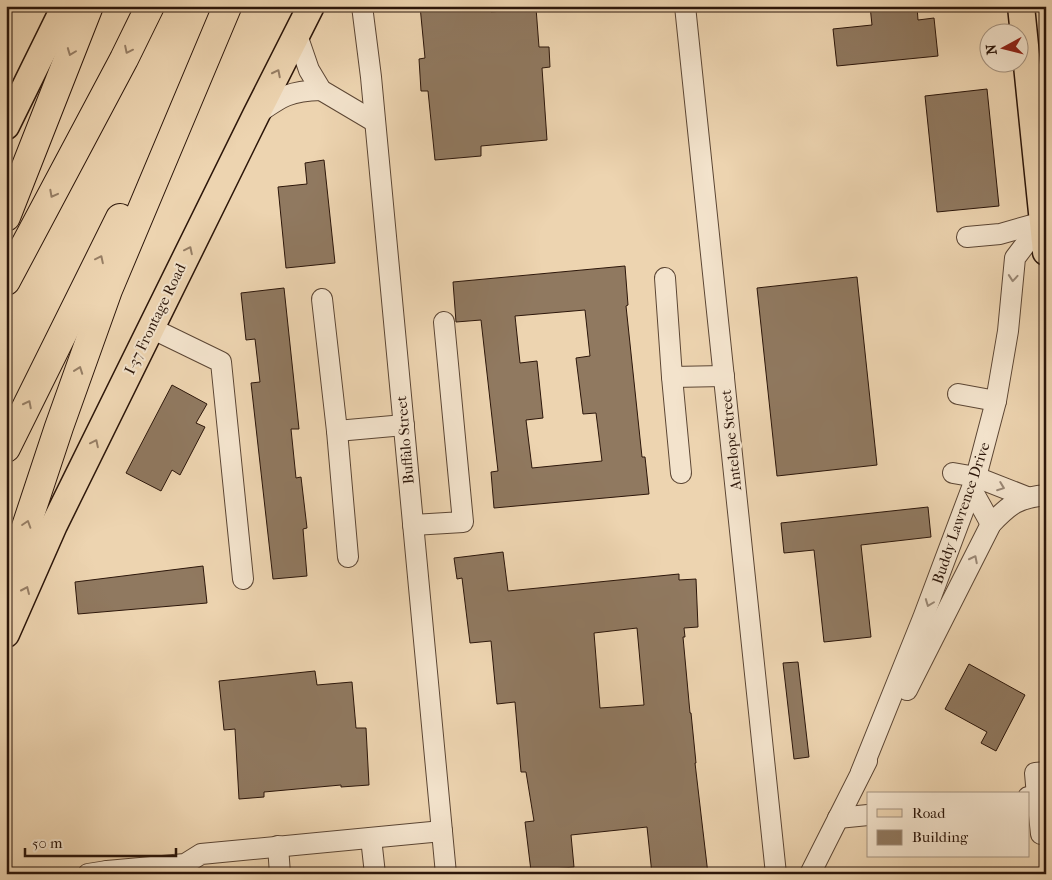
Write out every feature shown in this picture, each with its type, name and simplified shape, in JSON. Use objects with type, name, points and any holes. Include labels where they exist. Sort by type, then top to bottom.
[{"type":"highway","points":[[6,217],[89,6]]},
{"type":"highway","points":[[6,282],[150,6]]},
{"type":"highway","points":[[6,448],[176,103],[228,7]]},
{"type":"highway","points":[[6,587],[59,427],[108,290],[228,7]]},
{"type":"main road","points":[[6,126],[65,6]]},
{"type":"main road","name":"I-37 Frontage Road","points":[[6,634],[54,525],[311,6]]},
{"type":"main road","points":[[1021,6],[1046,252]]},
{"type":"street","name":"Buffalo Street","points":[[362,6],[375,122],[446,874]]},
{"type":"street","name":"Antelope Street","points":[[685,6],[776,874]]},
{"type":"street","points":[[297,35],[309,70],[321,90],[375,122]]},
{"type":"street","points":[[256,115],[281,96],[304,90],[321,90]]},
{"type":"street","points":[[967,237],[1000,234],[1044,221]]},
{"type":"street","name":"Buddy Lawrence Drive","points":[[861,772],[974,484],[996,401],[1008,331],[1015,258],[1044,221]]},
{"type":"street","points":[[665,278],[680,473]]},
{"type":"street","points":[[322,299],[337,432],[348,557]]},
{"type":"street","points":[[413,525],[463,522],[444,322]]},
{"type":"street","points":[[151,328],[221,362],[243,579]]},
{"type":"street","points":[[672,376],[724,376]]},
{"type":"street","points":[[958,394],[996,401]]},
{"type":"street","points":[[337,432],[404,425]]},
{"type":"street","points":[[953,473],[974,484],[1036,496]]},
{"type":"street","points":[[974,484],[992,524]]},
{"type":"street","name":"Buddy Lawrence Drive","points":[[810,874],[861,772],[904,696],[992,524],[1007,507],[1036,496]]},
{"type":"street","points":[[1046,772],[1035,773],[1033,797],[1041,834],[1046,834]]},
{"type":"street","points":[[838,818],[867,815]]},
{"type":"street","points":[[101,873],[186,869],[201,854],[442,831]]},
{"type":"street","points":[[371,838],[375,874]]},
{"type":"street","points":[[278,846],[280,874]]},
{"type":"building","points":[[420,6],[490,6],[491,12],[536,8],[539,47],[549,47],[550,67],[542,68],[547,140],[481,146],[481,156],[435,160],[428,91],[421,91],[419,59],[425,58]]},
{"type":"building","points":[[870,6],[917,6],[918,20],[934,18],[938,56],[837,66],[833,29],[872,25]]},
{"type":"building","points":[[987,89],[999,206],[937,212],[925,96]]},
{"type":"building","points":[[324,160],[335,263],[286,268],[278,187],[307,184],[305,163]]},
{"type":"building","points":[[625,266],[628,305],[626,306],[642,457],[645,457],[649,494],[494,508],[491,472],[498,471],[481,320],[456,322],[453,282]],"holes":[[[585,310],[590,356],[576,358],[583,414],[596,413],[602,461],[532,468],[526,420],[543,418],[537,361],[520,363],[515,316]]]},
{"type":"building","points":[[857,277],[877,465],[777,476],[757,288]]},
{"type":"building","points":[[284,288],[299,429],[291,429],[296,478],[301,477],[307,528],[303,529],[307,576],[273,579],[251,383],[260,382],[255,339],[246,340],[241,293]]},
{"type":"building","points":[[172,385],[207,404],[196,423],[205,427],[180,475],[172,470],[161,491],[126,473]]},
{"type":"building","points":[[928,507],[931,537],[861,545],[871,637],[824,642],[814,550],[784,553],[781,523]]},
{"type":"building","points":[[503,552],[508,591],[679,574],[679,580],[696,579],[698,627],[684,628],[685,637],[683,637],[708,874],[652,874],[647,827],[571,835],[574,867],[531,871],[525,822],[534,821],[526,772],[521,772],[515,702],[497,704],[491,641],[470,643],[462,578],[457,579],[454,558]],"holes":[[[637,628],[644,705],[600,708],[594,633]]]},
{"type":"building","points":[[203,566],[207,603],[78,614],[75,582]]},
{"type":"building","points":[[798,662],[809,757],[794,759],[783,663]]},
{"type":"building","points":[[969,664],[1025,695],[996,751],[981,743],[987,732],[945,709]]},
{"type":"building","points":[[315,671],[317,685],[352,682],[356,728],[366,728],[369,785],[341,787],[341,785],[264,792],[264,797],[239,799],[235,729],[224,730],[219,681]]}]
